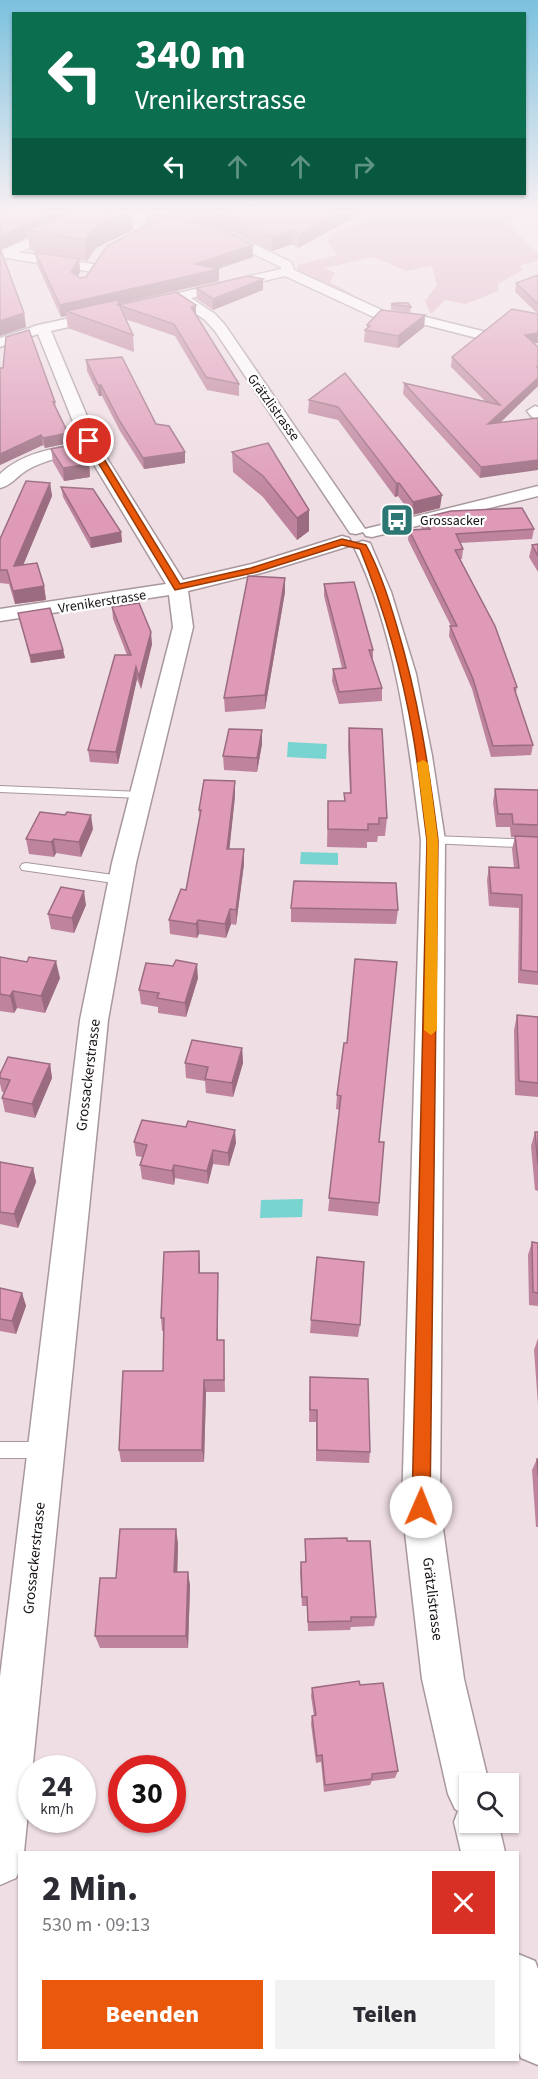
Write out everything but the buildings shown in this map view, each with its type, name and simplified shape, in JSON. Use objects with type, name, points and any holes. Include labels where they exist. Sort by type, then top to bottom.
[{"type":"street","points":[[0,343],[43,328],[128,309]]},
{"type":"street","name":"Grätzlistrasse","points":[[198,309],[220,328],[358,537],[382,592],[406,674],[419,736],[433,840],[421,1507],[443,1679],[465,1773]]},
{"type":"street","points":[[365,309],[376,314],[426,321],[481,335]]},
{"type":"street","name":"Grossackerstrasse","points":[[0,1862],[94,1020],[121,880],[183,627],[178,588],[92,447],[43,328]]},
{"type":"street","points":[[0,483],[21,465],[37,458],[92,447]]},
{"type":"street","points":[[529,493],[538,508]]},
{"type":"street","name":"Vrenikerstrasse","points":[[0,615],[94,604],[178,588],[253,570],[358,537],[529,493]]},
{"type":"street","points":[[479,1833],[483,1851]]},
{"type":"street","points":[[519,1981],[538,2041]]},
{"type":"lane","points":[[0,789],[141,795]]},
{"type":"lane","points":[[433,840],[538,844]]},
{"type":"lane","points":[[26,867],[121,880]]},
{"type":"lane","points":[[0,1450],[46,1450]]},
{"type":"water","points":[[288,742],[327,744],[326,759],[287,757]]},
{"type":"water","points":[[301,852],[338,853],[338,865],[300,864]]},
{"type":"water","points":[[303,1199],[302,1217],[260,1218],[261,1200]]},
{"type":"slow traffic","points":[[423,763],[433,840],[431,1030]]},
{"type":"place","name":"Grossacker","points":[[397,520]]},
{"type":"route","points":[[89,441],[178,588],[253,570],[342,542],[351,546],[363,547],[382,592],[406,674],[419,736],[433,840],[421,1507]]}]
